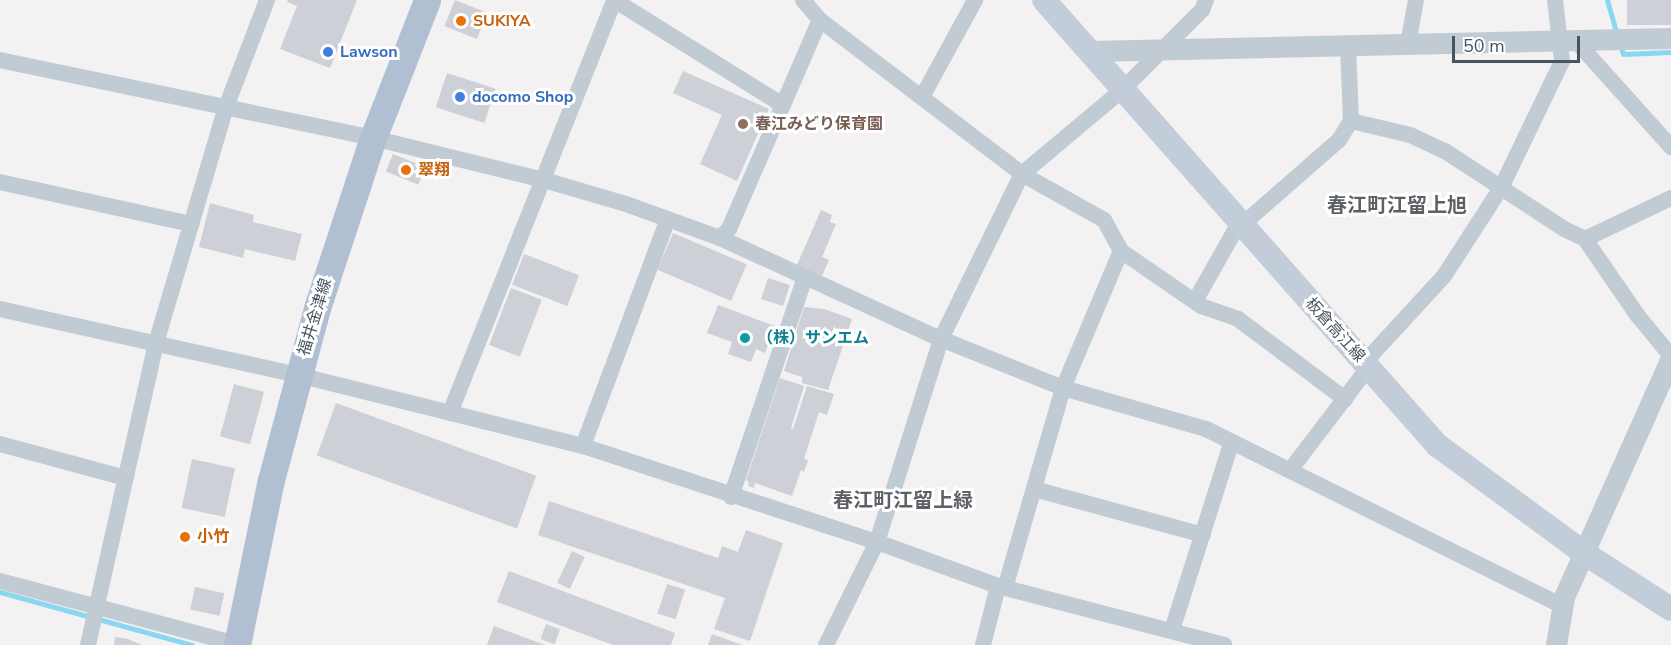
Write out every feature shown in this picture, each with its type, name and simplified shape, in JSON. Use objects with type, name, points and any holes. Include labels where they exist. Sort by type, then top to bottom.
[{"type":"main road","name":"福井金津線","points":[[237,645],[271,480],[298,375],[373,138],[427,0]]},
{"type":"main road","name":"板倉高江線","points":[[1044,0],[1090,51],[1121,91],[1437,445],[1584,554],[1671,609]]},
{"type":"street","points":[[88,645],[156,344],[226,107],[265,0]]},
{"type":"street","points":[[450,413],[614,0],[783,105]]},
{"type":"street","points":[[803,0],[820,20],[1022,174],[1104,220],[1121,251],[1195,301],[1238,319],[1345,399]]},
{"type":"street","points":[[922,97],[975,0]]},
{"type":"street","points":[[826,645],[877,542],[941,339],[1022,174],[1121,91],[1202,10],[1206,0]]},
{"type":"street","points":[[1408,44],[1416,0]]},
{"type":"street","points":[[1555,0],[1568,40],[1671,147]]},
{"type":"street","points":[[720,238],[729,229],[820,20]]},
{"type":"street","points":[[1090,51],[1671,38]]},
{"type":"street","points":[[1291,469],[1345,399],[1366,366],[1444,276],[1502,188],[1562,61],[1568,40]]},
{"type":"street","points":[[1195,301],[1234,232],[1339,140],[1351,121],[1348,45]]},
{"type":"street","points":[[0,60],[373,138],[544,180],[668,219],[720,238],[941,339],[1063,388],[1206,429],[1291,469],[1562,606]]},
{"type":"street","points":[[1351,121],[1410,135],[1445,151],[1564,230],[1585,239],[1638,316],[1671,357],[1562,606],[1556,645]]},
{"type":"street","points":[[0,182],[191,224]]},
{"type":"street","points":[[1585,239],[1671,198]]},
{"type":"street","points":[[583,446],[668,219]]},
{"type":"street","points":[[983,645],[1034,489],[1063,388],[1121,251]]},
{"type":"street","points":[[731,497],[805,277]]},
{"type":"street","points":[[0,309],[298,375],[583,446],[731,497],[877,542],[1002,587],[1224,645]]},
{"type":"street","points":[[1172,630],[1232,441]]},
{"type":"street","points":[[0,444],[125,478]]},
{"type":"street","points":[[1034,489],[1203,535]]},
{"type":"street","points":[[0,581],[237,645]]},
{"type":"building","points":[[288,0],[357,0],[330,68],[280,49],[297,6],[287,2]]},
{"type":"building","points":[[455,0],[487,13],[477,39],[445,26]]},
{"type":"building","points":[[1627,0],[1671,0],[1671,25],[1627,25]]},
{"type":"building","points":[[683,71],[769,109],[737,181],[700,164],[722,115],[673,93]]},
{"type":"building","points":[[447,73],[496,89],[484,123],[436,107]]},
{"type":"building","points":[[393,154],[425,167],[418,185],[386,172]]},
{"type":"building","points":[[210,203],[254,215],[253,222],[302,234],[295,261],[245,249],[243,258],[199,247]]},
{"type":"building","points":[[821,210],[832,215],[830,222],[836,224],[822,257],[829,260],[822,276],[797,265]]},
{"type":"building","points":[[673,233],[747,264],[731,301],[657,270]]},
{"type":"building","points":[[524,254],[579,275],[567,306],[512,285]]},
{"type":"building","points":[[768,278],[790,285],[783,306],[761,299]]},
{"type":"building","points":[[511,288],[542,300],[520,357],[489,345]]},
{"type":"building","name":"（株）サンエム","points":[[718,305],[775,326],[765,353],[756,349],[751,362],[728,354],[732,342],[707,333]]},
{"type":"building","points":[[804,307],[824,309],[852,319],[828,390],[802,383],[802,377],[784,371]]},
{"type":"building","points":[[780,378],[804,386],[791,428],[793,429],[807,386],[834,394],[827,415],[819,412],[804,459],[808,460],[804,472],[801,470],[792,496],[755,483],[754,488],[748,486],[749,482],[746,480]]},
{"type":"building","points":[[234,384],[264,392],[250,444],[220,436]]},
{"type":"building","points":[[336,403],[536,476],[517,528],[317,456]]},
{"type":"building","points":[[192,459],[235,468],[225,517],[182,508]]},
{"type":"building","points":[[549,501],[718,558],[722,546],[738,552],[746,530],[783,543],[750,641],[714,629],[725,598],[538,535]]},
{"type":"building","points":[[572,551],[585,557],[570,589],[557,583]]},
{"type":"building","points":[[509,571],[675,633],[671,645],[613,645],[497,602]]},
{"type":"building","points":[[667,584],[685,590],[675,619],[657,613]]},
{"type":"building","points":[[195,587],[224,593],[220,616],[190,609]]},
{"type":"building","points":[[546,624],[560,629],[555,644],[541,639]]},
{"type":"building","points":[[494,626],[545,645],[487,645]]},
{"type":"building","points":[[712,634],[742,645],[708,645]]},
{"type":"building","points":[[115,637],[128,639],[142,645],[114,645]]},
{"type":"waterway","points":[[1607,0],[1617,35]]},
{"type":"waterway","points":[[1620,44],[1623,54],[1671,52]]},
{"type":"waterway","points":[[0,592],[192,645]]},
{"type":"place","name":"SUKIYA","points":[[461,21]]},
{"type":"place","name":"Lawson","points":[[328,52]]},
{"type":"place","name":"docomo Shop","points":[[460,97]]},
{"type":"place","name":"春江みどり保育園","points":[[743,124]]},
{"type":"place","name":"翠翔","points":[[406,170]]},
{"type":"place","name":"（株）サンエム","points":[[745,338]]},
{"type":"place","name":"小竹","points":[[185,537]]},
{"type":"district","name":"春江町江留上旭","points":[[1397,205]]},
{"type":"district","name":"春江町江留上緑","points":[[903,500]]}]
